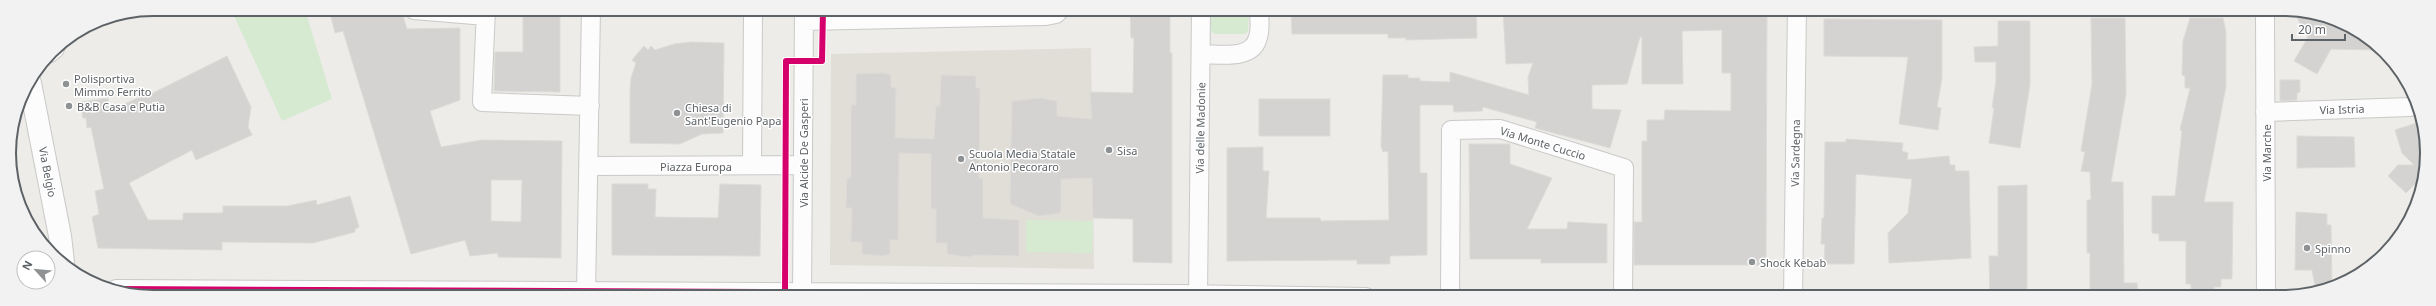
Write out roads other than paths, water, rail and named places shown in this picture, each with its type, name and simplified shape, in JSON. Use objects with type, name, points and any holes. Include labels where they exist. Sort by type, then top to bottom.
[{"type":"street","points":[[486,16],[482,102],[590,106]]},
{"type":"street","points":[[591,16],[588,166],[597,290]]},
{"type":"street","points":[[752,165],[753,16]]},
{"type":"street","name":"Via Alcide De Gasperi","points":[[802,290],[804,16]]},
{"type":"street","name":"Via delle Madonie","points":[[1198,290],[1201,16]]},
{"type":"street","points":[[1201,54],[1241,54],[1249,52],[1255,46],[1259,37],[1259,16]]},
{"type":"street","name":"Via Sardegna","points":[[1793,290],[1797,16]]},
{"type":"street","name":"Via Marche","points":[[2265,16],[2266,290]]},
{"type":"street","name":"Via Belgio","points":[[31,89],[60,236],[62,255]]},
{"type":"street","name":"Via Istria","points":[[2265,112],[2412,106]]},
{"type":"street","name":"Via Monte Cuccio","points":[[1450,290],[1450,130],[1500,129],[1624,168],[1622,290]]},
{"type":"street","name":"Piazza Europa","points":[[588,166],[803,165]]},
{"type":"street","points":[[137,289],[212,290]]},
{"type":"place","name":"Polisportiva Mimmo Ferrito","points":[[66,84]]},
{"type":"place","name":"B&B Casa e Putia","points":[[69,106]]},
{"type":"place","name":"Chiesa di Sant'Eugenio Papa","points":[[677,113]]},
{"type":"place","name":"Sisa","points":[[1109,150]]},
{"type":"place","name":"Scuola Media Statale Antonio Pecoraro","points":[[961,159]]},
{"type":"place","name":"Spinno","points":[[2307,248]]},
{"type":"place","name":"Shock Kebab","points":[[1752,262]]}]
